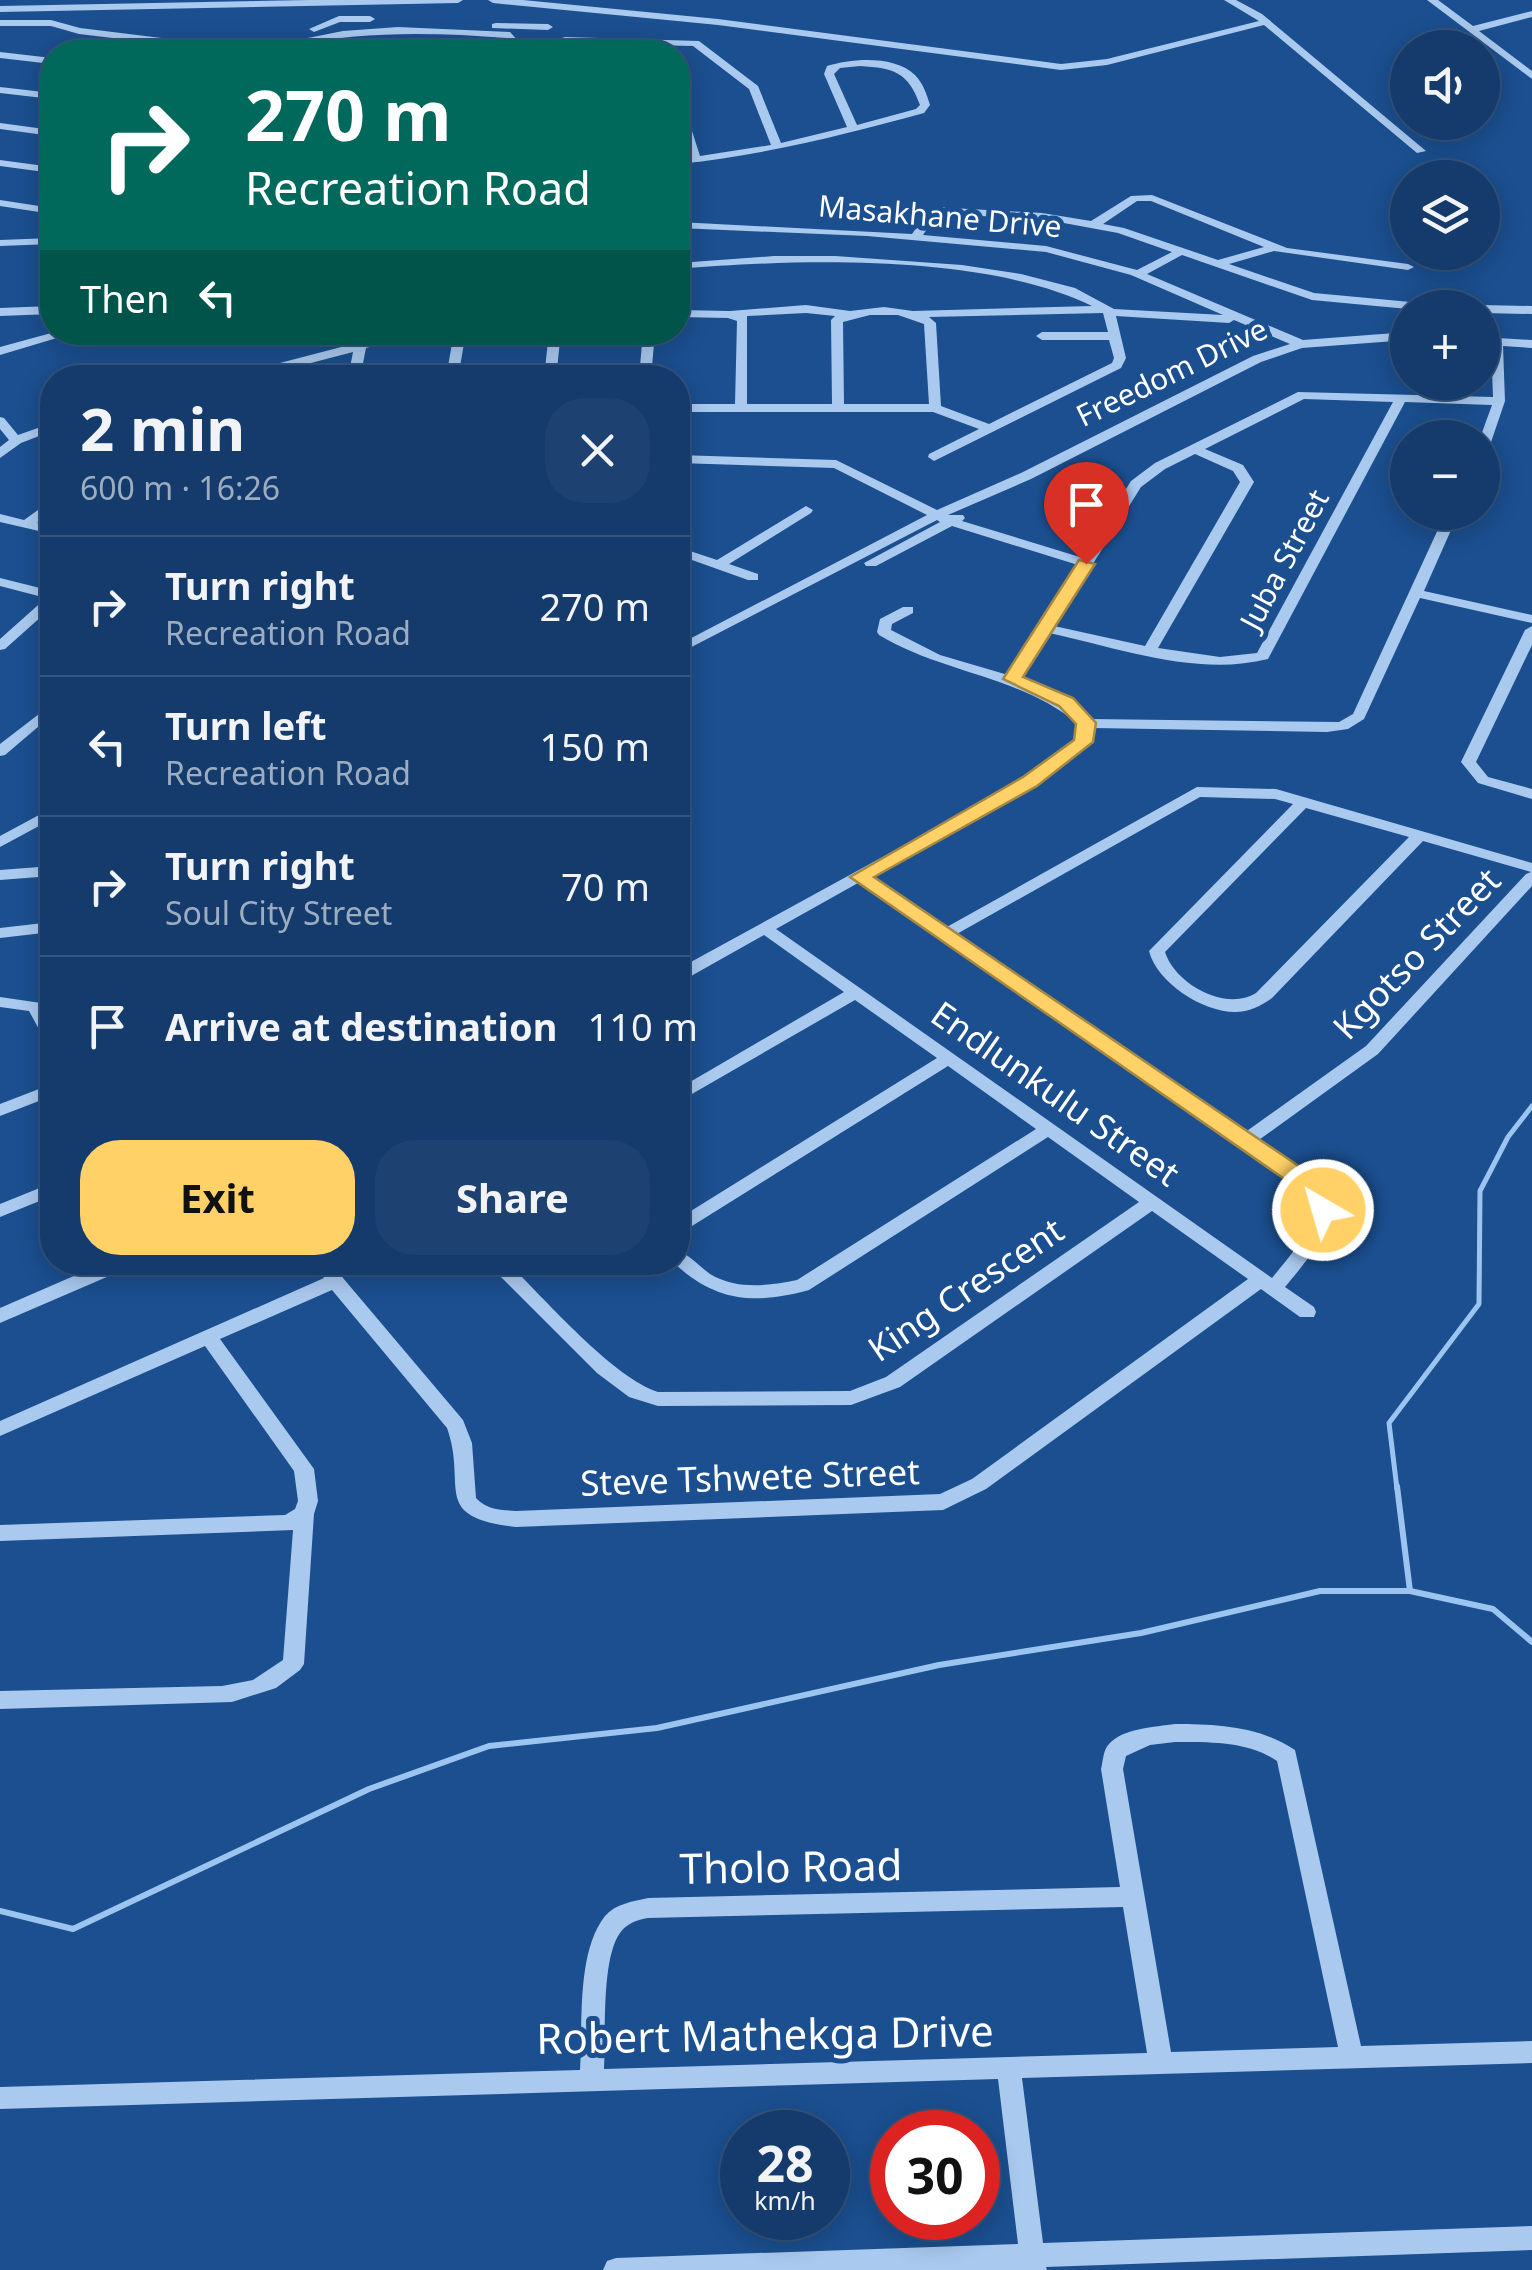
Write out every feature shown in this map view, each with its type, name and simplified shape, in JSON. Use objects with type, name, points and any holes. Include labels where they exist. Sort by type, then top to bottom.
[{"type":"street","points":[[0,8],[458,0]]},
{"type":"street","points":[[493,0],[612,10],[1061,68],[1107,62],[1266,22]]},
{"type":"street","points":[[612,10],[619,0]]},
{"type":"street","points":[[1229,0],[1266,22],[1421,151]]},
{"type":"street","points":[[1432,0],[1471,30],[1532,14]]},
{"type":"street","points":[[291,40],[310,14]]},
{"type":"street","points":[[302,40],[316,28],[342,18],[548,28]]},
{"type":"street","points":[[0,23],[55,23],[86,32],[151,40]]},
{"type":"street","points":[[302,40],[362,30],[504,34],[513,40]]},
{"type":"street","points":[[179,40],[186,32]]},
{"type":"street","points":[[226,40],[231,36]]},
{"type":"street","points":[[690,43],[705,48],[754,88],[778,146]]},
{"type":"street","points":[[1500,52],[1532,76]]},
{"type":"street","points":[[0,55],[40,60]]},
{"type":"street","points":[[1515,63],[1532,56]]},
{"type":"street","points":[[690,160],[778,146],[853,128],[924,108],[912,78],[900,71],[863,64],[831,68],[829,74],[853,128]]},
{"type":"street","points":[[0,90],[40,95]]},
{"type":"street","points":[[0,126],[40,131]]},
{"type":"street","points":[[690,141],[696,160]]},
{"type":"street","points":[[0,163],[40,168]]},
{"type":"street","points":[[1093,225],[1135,198],[1152,198],[1303,256],[1390,266]]},
{"type":"street","points":[[0,203],[40,208]]},
{"type":"street","points":[[916,236],[928,213],[938,209],[1042,216],[1093,225],[1183,250],[1312,296],[1390,304]]},
{"type":"street","name":"Masakhane Drive","points":[[690,226],[916,236],[1038,247],[1138,274],[1301,344]]},
{"type":"street","points":[[0,243],[40,241]]},
{"type":"street","points":[[1221,262],[1274,247]]},
{"type":"street","points":[[1138,274],[1183,250]]},
{"type":"street","points":[[690,265],[808,260],[960,270],[1060,288],[1109,310]]},
{"type":"street","points":[[690,313],[794,309],[847,314],[1109,310],[1246,319]]},
{"type":"street","points":[[1500,309],[1532,310]]},
{"type":"street","points":[[0,312],[40,310]]},
{"type":"street","points":[[934,457],[1118,365],[1109,310]]},
{"type":"street","points":[[729,314],[744,321],[741,408]]},
{"type":"street","points":[[838,408],[835,324],[847,314]]},
{"type":"street","points":[[913,314],[930,323],[935,408]]},
{"type":"street","points":[[1042,336],[1116,336]]},
{"type":"street","name":"Freedom Drive","points":[[690,644],[1230,372],[1301,344],[1390,337]]},
{"type":"street","points":[[0,352],[40,341]]},
{"type":"street","points":[[1500,342],[1532,344]]},
{"type":"street","points":[[288,365],[367,345]]},
{"type":"street","points":[[357,365],[360,347]]},
{"type":"street","points":[[1012,679],[1140,479],[1294,397],[1390,398]]},
{"type":"street","name":"Juba Street","points":[[1045,628],[1239,663],[1268,652],[1400,400]]},
{"type":"street","points":[[1466,400],[1499,401],[1493,420]]},
{"type":"street","points":[[690,408],[935,408],[990,429]]},
{"type":"street","points":[[0,420],[16,440]]},
{"type":"street","points":[[0,454],[16,440],[40,431]]},
{"type":"street","points":[[1150,649],[1247,482],[1238,468],[1195,448]]},
{"type":"street","points":[[690,459],[836,464],[944,518],[1086,564]]},
{"type":"street","points":[[718,565],[806,510]]},
{"type":"street","points":[[27,524],[40,514]]},
{"type":"street","points":[[0,518],[40,527]]},
{"type":"street","name":"Freedom Drive","points":[[690,657],[944,518]]},
{"type":"street","points":[[908,610],[885,622],[884,632],[943,664],[1012,679],[1052,694],[1086,723],[1327,728],[1350,724],[1362,710],[1445,530]]},
{"type":"street","points":[[690,555],[752,577]]},
{"type":"street","points":[[0,582],[40,594]]},
{"type":"street","points":[[1415,594],[1532,619]]},
{"type":"street","points":[[0,646],[40,608]]},
{"type":"street","points":[[1532,630],[1468,762],[1483,780],[1532,794]]},
{"type":"street","points":[[0,752],[40,718]]},
{"type":"street","points":[[690,970],[1061,762],[1083,742],[1086,723]]},
{"type":"street","points":[[946,934],[1191,794],[1265,793],[1532,868]]},
{"type":"street","points":[[1303,802],[1156,951],[1164,969],[1222,1005],[1243,1006],[1266,994],[1419,836]]},
{"type":"street","points":[[0,842],[40,820]]},
{"type":"street","points":[[0,875],[40,871]]},
{"type":"street","points":[[860,877],[1314,1188],[1324,1203],[1298,1259],[1266,1284]]},
{"type":"street","name":"Kgotso Street","points":[[1246,1140],[1372,1050],[1532,877]]},
{"type":"street","points":[[0,937],[40,929]]},
{"type":"street","name":"Endlunkulu Street","points":[[766,929],[1307,1312]]},
{"type":"street","points":[[0,937],[40,935]]},
{"type":"street","points":[[690,1089],[854,993]]},
{"type":"street","points":[[0,1002],[35,1007],[40,1016]]},
{"type":"street","points":[[690,1219],[947,1058]]},
{"type":"street","points":[[0,1110],[40,1095]]},
{"type":"street","points":[[690,1270],[697,1278],[726,1290],[802,1284],[1047,1130]]},
{"type":"street","points":[[0,1210],[40,1194]]},
{"type":"street","name":"King Crescent","points":[[508,1275],[604,1368],[636,1392],[684,1401],[851,1398],[893,1382],[1154,1201]]},
{"type":"street","points":[[0,1316],[94,1275]]},
{"type":"street","points":[[0,1429],[209,1338],[325,1275]]},
{"type":"street","name":"Steve Tshwete Street","points":[[333,1275],[456,1425],[466,1446],[464,1494],[469,1507],[484,1516],[516,1519],[942,1502],[980,1484],[1266,1284]]},
{"type":"street","points":[[0,1700],[243,1693],[273,1681],[293,1664],[308,1501],[304,1469],[209,1338]]},
{"type":"street","points":[[0,1532],[289,1523],[304,1514]]},
{"type":"street","points":[[1161,2065],[1112,1769],[1122,1745],[1140,1736],[1241,1735],[1279,1748],[1294,1777],[1352,2058]]},
{"type":"street","name":"Tholo Road","points":[[592,2078],[602,1944],[614,1924],[629,1913],[648,1908],[1132,1897]]},
{"type":"street","name":"Robert Mathekga Drive","points":[[0,2098],[1532,2052]]},
{"type":"street","points":[[1009,2070],[1033,2263]]},
{"type":"street","points":[[616,2270],[1033,2263],[1532,2238]]},
{"type":"waterway","points":[[1397,1489],[1389,1423],[1479,1304],[1480,1191],[1508,1137],[1532,1106]]},
{"type":"waterway","points":[[1397,1486],[1410,1591]]},
{"type":"waterway","points":[[0,1911],[73,1929],[369,1789],[489,1746],[657,1728],[939,1665],[1141,1633],[1320,1591],[1410,1591]]},
{"type":"waterway","points":[[1410,1591],[1493,1609],[1532,1642]]},
{"type":"route","points":[[1086,564],[1012,679],[1032,684],[1066,702],[1086,723],[1083,742],[1075,752],[1030,782],[860,877],[1314,1188],[1321,1195],[1323,1210]]}]
